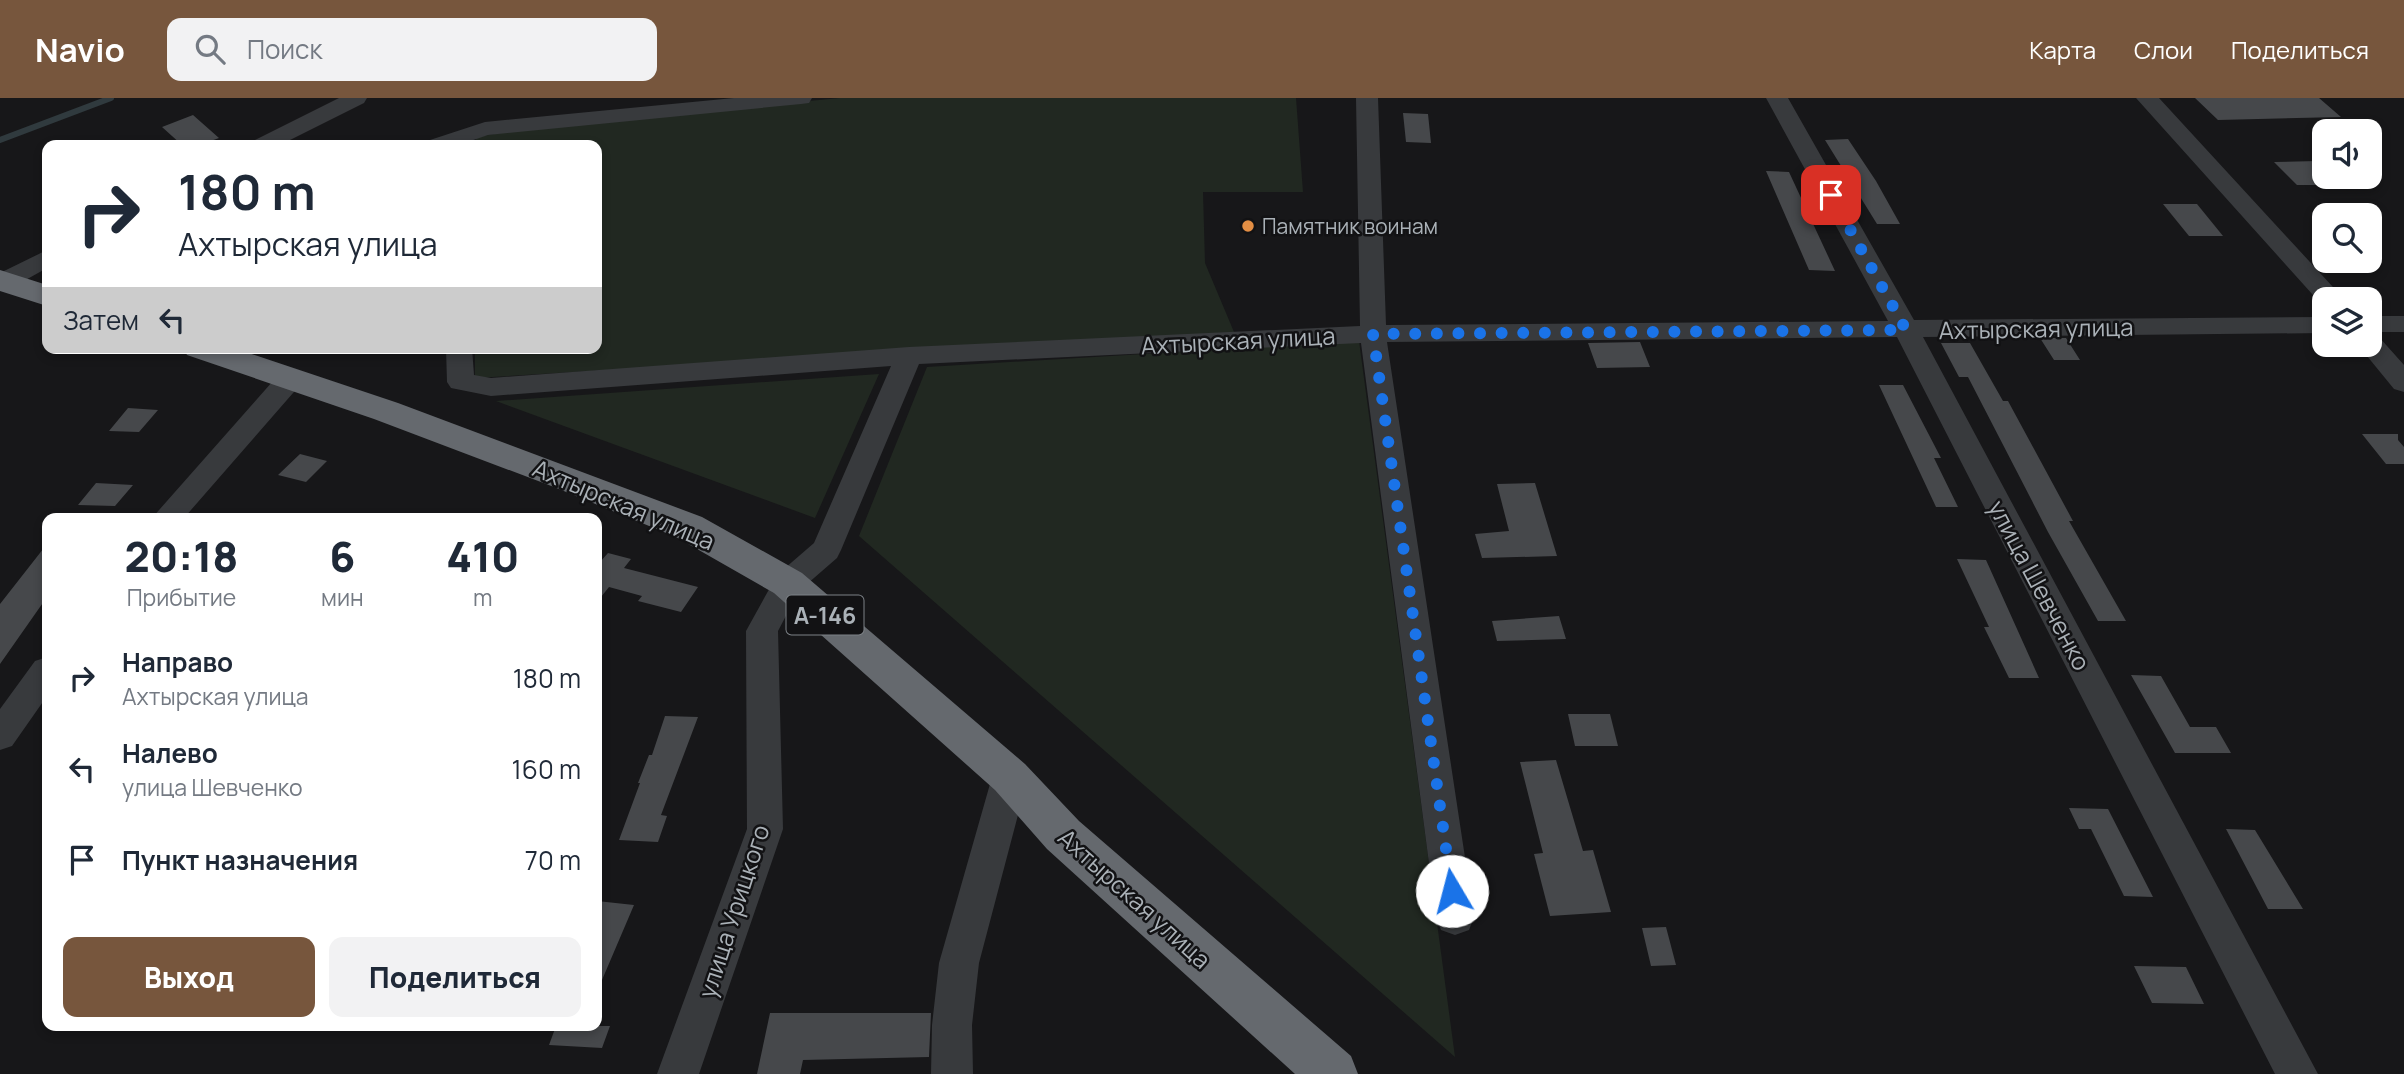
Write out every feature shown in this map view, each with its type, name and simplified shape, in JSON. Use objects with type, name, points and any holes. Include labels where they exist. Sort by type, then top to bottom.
[{"type":"highway","points":[[2,280],[42,294]]},
{"type":"highway","name":"Ахтырская улица","points":[[217,354],[567,478],[690,527],[788,583],[1010,778],[1063,835],[1333,1074]]},
{"type":"street","points":[[273,140],[356,98]]},
{"type":"street","points":[[453,140],[485,129],[801,98]]},
{"type":"street","points":[[1367,98],[1373,334],[1455,917]]},
{"type":"street","name":"улица Шевченко","points":[[1777,98],[1906,330],[2297,1074]]},
{"type":"street","points":[[2147,98],[2320,287]]},
{"type":"street","points":[[2,280],[42,260]]},
{"type":"street","points":[[2382,324],[2404,324]]},
{"type":"street","name":"Ахтырская улица","points":[[459,354],[461,382],[491,387],[909,356],[1373,334],[2312,325]]},
{"type":"street","points":[[788,583],[826,550],[909,356]]},
{"type":"street","points":[[2382,357],[2404,383]]},
{"type":"street","points":[[171,513],[290,379]]},
{"type":"street","name":"улица Урицкого","points":[[678,1074],[765,829],[762,631],[788,583]]},
{"type":"street","points":[[0,736],[42,677]]},
{"type":"street","points":[[952,1074],[952,1025],[959,963],[1010,778]]},
{"type":"shaded area","points":[[840,98],[1296,98],[1303,192],[1203,192],[1205,263],[1234,332],[475,378],[475,354],[602,354],[602,140],[476,140],[476,137],[537,127]]},
{"type":"shaded area","points":[[1359,341],[1455,1057],[859,536],[927,367]]},
{"type":"shaded area","points":[[879,374],[815,518],[496,401]]},
{"type":"building","points":[[2195,98],[2319,98],[2341,117],[2218,120]]},
{"type":"building","points":[[1403,113],[1428,114],[1431,143],[1406,142]]},
{"type":"building","points":[[193,115],[219,138],[176,140],[162,127]]},
{"type":"building","points":[[1848,139],[1900,224],[1877,224],[1825,140]]},
{"type":"building","points":[[2312,161],[2312,185],[2297,185],[2274,162]]},
{"type":"building","points":[[1766,171],[1789,172],[1835,271],[1809,270]]},
{"type":"building","points":[[2163,204],[2197,204],[2223,236],[2189,236]]},
{"type":"building","points":[[2040,338],[2066,338],[2080,360],[2054,360]]},
{"type":"building","points":[[1640,342],[1650,367],[1597,368],[1588,343]]},
{"type":"building","points":[[1941,343],[1970,343],[2003,401],[2008,401],[2073,521],[2069,521],[2126,621],[2098,621],[2048,532],[1968,377],[1959,377]]},
{"type":"building","points":[[1879,385],[1903,385],[1941,458],[1934,458],[1958,507],[1936,507]]},
{"type":"building","points":[[128,408],[158,410],[139,432],[109,431]]},
{"type":"building","points":[[2362,434],[2398,434],[2398,440],[2404,447],[2404,464],[2386,464]]},
{"type":"building","points":[[300,454],[327,461],[306,482],[278,475]]},
{"type":"building","points":[[96,483],[133,485],[115,506],[78,505]]},
{"type":"building","points":[[1535,483],[1557,556],[1482,558],[1475,534],[1509,531],[1497,484]]},
{"type":"building","points":[[42,550],[42,604],[0,664],[0,604]]},
{"type":"building","points":[[608,553],[631,559],[624,568],[698,587],[681,612],[638,601],[642,596],[609,587],[602,596],[602,560]]},
{"type":"building","points":[[1957,559],[1986,560],[2039,678],[2009,678],[1984,627],[1989,627]]},
{"type":"building","points":[[1559,616],[1566,639],[1497,641],[1492,621]]},
{"type":"building","points":[[2131,675],[2161,676],[2190,727],[2216,727],[2231,753],[2175,753]]},
{"type":"building","points":[[1568,714],[1610,714],[1618,746],[1575,746]]},
{"type":"building","points":[[665,716],[698,717],[661,815],[667,816],[658,842],[619,840],[638,783],[649,755],[652,755]]},
{"type":"building","points":[[1556,760],[1583,851],[1593,850],[1611,912],[1550,916],[1534,854],[1543,853],[1520,762]]},
{"type":"building","points":[[2069,808],[2108,809],[2153,897],[2124,896],[2091,829],[2079,829]]},
{"type":"building","points":[[2226,829],[2255,830],[2303,909],[2268,909]]},
{"type":"building","points":[[602,902],[634,905],[602,980]]},
{"type":"building","points":[[1666,927],[1676,965],[1651,966],[1642,928]]},
{"type":"building","points":[[2134,966],[2186,967],[2204,1004],[2152,1003]]},
{"type":"building","points":[[770,1013],[931,1013],[929,1057],[803,1060],[800,1074],[757,1074]]},
{"type":"building","points":[[602,1026],[610,1026],[602,1048],[549,1045],[554,1031],[602,1031]]},
{"type":"waterway","points":[[0,140],[111,98]]},
{"type":"place","name":"Памятник воинам","points":[[1248,226]]},
{"type":"route","points":[[1452,891],[1373,334],[1906,330],[1831,195]]}]
